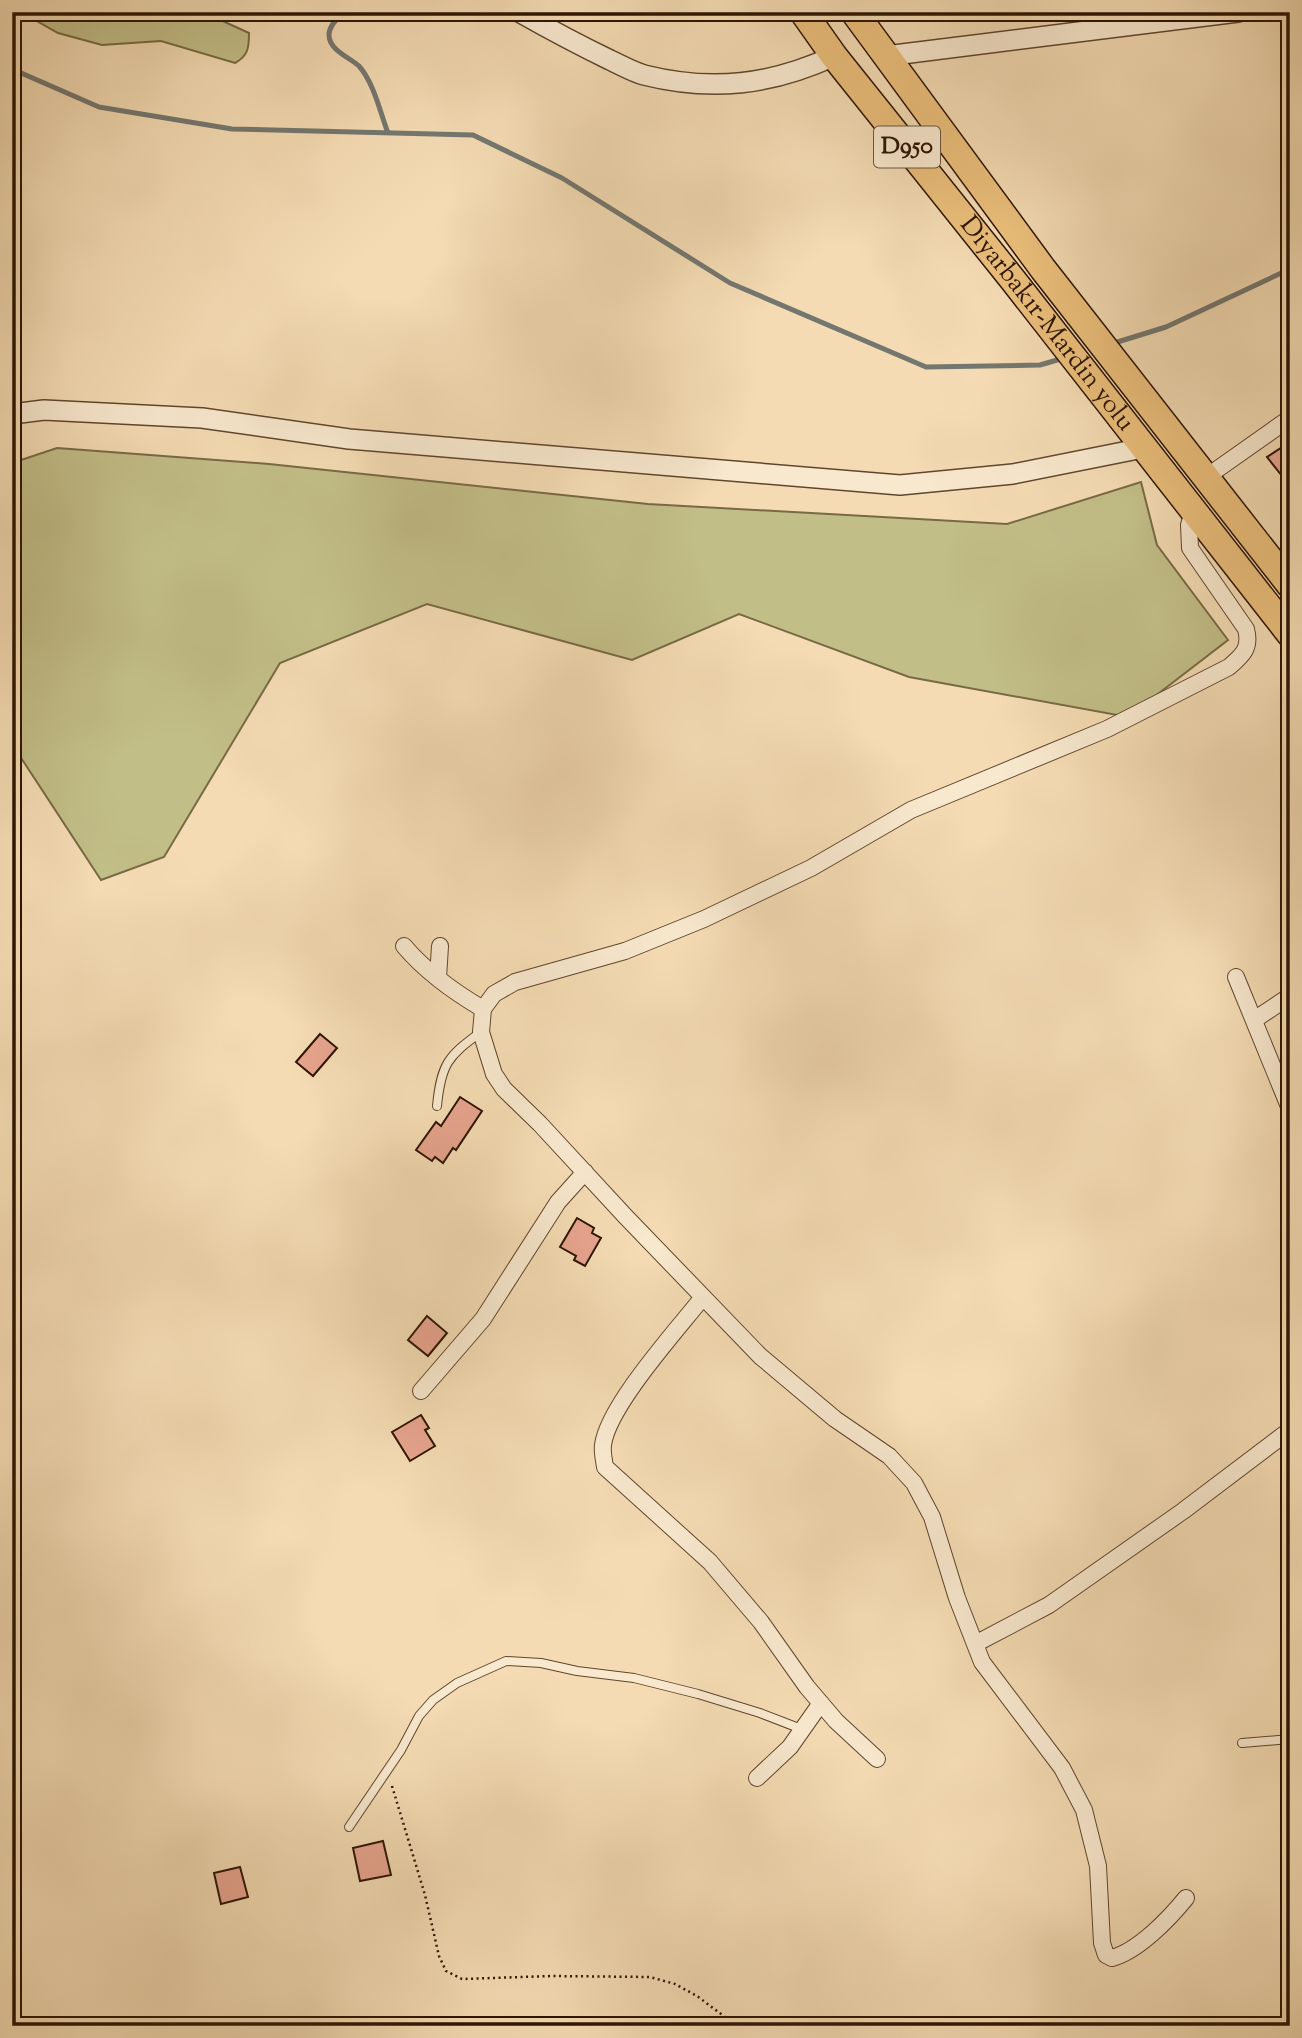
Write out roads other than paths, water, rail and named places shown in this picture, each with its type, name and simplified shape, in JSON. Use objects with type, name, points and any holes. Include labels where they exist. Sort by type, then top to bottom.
[{"type":"highway","name":"Diyarbakır-Mardin yolu","points":[[803,12],[834,56],[1290,634]]},
{"type":"highway","name":"Diyarbakır-Mardin yolu","points":[[854,12],[1043,269],[1290,584]]},
{"type":"street","points":[[519,12],[568,41],[642,75],[695,84],[756,82],[800,71],[834,56]]},
{"type":"street","points":[[886,56],[1237,12]]},
{"type":"street","points":[[12,414],[44,410],[202,418],[349,439],[900,485],[1013,474],[1140,444]]},
{"type":"street","points":[[1205,478],[1290,418]]},
{"type":"street","points":[[1186,1898],[1171,1917],[1123,1955],[1112,1958],[1106,1955],[1102,1943],[1098,1866],[1084,1810],[1062,1768],[982,1662],[957,1598],[932,1517],[914,1483],[888,1456],[835,1419],[760,1356],[504,1090],[494,1074],[481,1032],[483,1009],[494,994],[515,982],[625,951],[704,919],[811,868],[911,810],[1107,729],[1229,667],[1246,653],[1246,629],[1190,548],[1189,525],[1193,512]]},
{"type":"street","points":[[404,946],[458,995],[483,1009]]},
{"type":"street","points":[[438,978],[440,946]]},
{"type":"street","points":[[1236,977],[1290,1108]]},
{"type":"street","points":[[1254,1020],[1290,996]]},
{"type":"street","points":[[422,1391],[483,1319],[558,1202],[585,1172]]},
{"type":"street","points":[[703,1297],[634,1384],[612,1419],[603,1445],[605,1467],[710,1562],[761,1622],[821,1703],[859,1744],[877,1759]]},
{"type":"street","points":[[975,1644],[1049,1605],[1183,1511],[1290,1430]]},
{"type":"street","points":[[757,1778],[790,1747],[821,1703]]},
{"type":"lane","points":[[437,1106],[442,1071],[455,1051],[481,1032]]},
{"type":"lane","points":[[349,1827],[401,1750],[419,1716],[433,1700],[457,1683],[506,1661],[541,1663],[577,1671],[634,1678],[747,1709],[804,1730]]},
{"type":"lane","points":[[1242,1743],[1290,1739]]},
{"type":"waterway","points":[[344,12],[330,28],[330,40],[336,49],[364,73],[373,89],[388,133]]},
{"type":"waterway","points":[[12,69],[99,107],[232,129],[473,135],[562,178],[730,283],[926,367],[1040,365],[1064,358]]},
{"type":"waterway","points":[[1111,344],[1166,327],[1290,269]]}]
